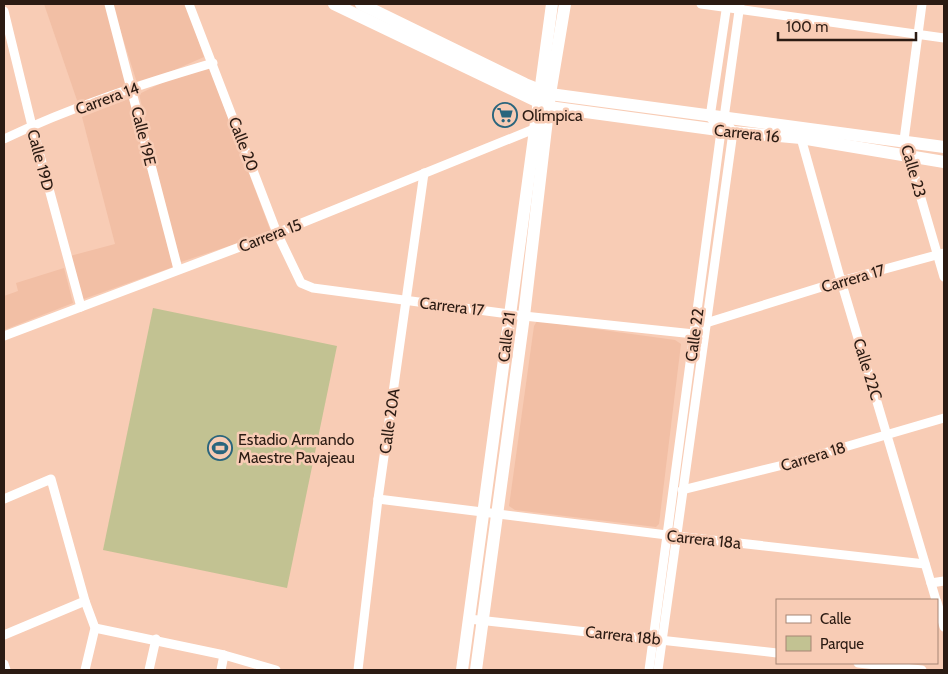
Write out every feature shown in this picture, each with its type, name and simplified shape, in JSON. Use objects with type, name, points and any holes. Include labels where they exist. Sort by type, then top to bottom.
[{"type":"main road","points":[[334,4],[544,98]]},
{"type":"main road","points":[[361,4],[544,98]]},
{"type":"main road","name":"Calle 21","points":[[476,670],[524,316],[552,4]]},
{"type":"main road","name":"Calle 21","points":[[462,670],[534,128],[544,98],[565,4]]},
{"type":"main road","name":"Carrera 16","points":[[544,98],[710,117],[726,127],[904,140],[944,147]]},
{"type":"main road","name":"Carrera 16","points":[[544,98],[944,162]]},
{"type":"street","name":"Calle 19E","points":[[109,4],[178,268]]},
{"type":"street","name":"Calle 20","points":[[189,4],[277,233],[300,283]]},
{"type":"street","points":[[701,4],[740,6],[944,38]]},
{"type":"street","name":"Calle 23","points":[[922,4],[904,140],[941,253],[944,277]]},
{"type":"street","points":[[710,117],[726,6]]},
{"type":"street","name":"Calle 22","points":[[671,536],[682,490],[706,323],[740,6]]},
{"type":"street","name":"Calle 19D","points":[[4,11],[32,126],[81,307]]},
{"type":"street","name":"Carrera 14","points":[[4,140],[32,126],[132,88],[213,63]]},
{"type":"street","name":"Calle 22","points":[[649,670],[656,639],[671,536],[694,334],[726,127]]},
{"type":"street","name":"Carrera 15","points":[[4,336],[178,268],[277,233],[534,128]]},
{"type":"street","name":"Calle 22C","points":[[801,138],[841,281],[888,433],[935,599]]},
{"type":"street","name":"Calle 20A","points":[[358,670],[378,499],[424,173]]},
{"type":"street","name":"Carrera 17","points":[[706,323],[841,281],[941,253]]},
{"type":"street","name":"Carrera 17","points":[[300,283],[313,288],[524,316],[694,334]]},
{"type":"street","name":"Carrera 18","points":[[682,490],[784,465],[944,418]]},
{"type":"street","points":[[4,499],[51,478],[84,601],[95,628],[85,670]]},
{"type":"street","points":[[378,499],[484,511]]},
{"type":"street","name":"Carrera 18a","points":[[484,511],[671,536],[925,564]]},
{"type":"street","points":[[931,584],[944,582]]},
{"type":"street","points":[[4,634],[84,601]]},
{"type":"street","name":"Calle 22C","points":[[938,608],[944,627]]},
{"type":"street","name":"Carrera 18b","points":[[468,619],[776,653]]},
{"type":"street","points":[[95,628],[156,639],[224,655],[276,670]]},
{"type":"street","points":[[149,670],[156,639]]},
{"type":"street","name":"Calle 22","points":[[656,639],[658,670]]},
{"type":"street","points":[[221,670],[224,655]]},
{"type":"street","points":[[4,664],[6,670]]},
{"type":"street","points":[[867,664],[922,670]]},
{"type":"shaded area","points":[[44,4],[105,4],[131,93],[81,112]]},
{"type":"shaded area","points":[[112,4],[186,4],[204,57],[138,86]]},
{"type":"shaded area","points":[[207,61],[271,232],[178,263],[139,94]]},
{"type":"shaded area","points":[[131,98],[173,267],[81,300],[70,256],[115,244],[82,117]]},
{"type":"shaded area","points":[[64,268],[73,303],[4,330],[4,296],[18,291],[16,283]]},
{"type":"shaded area","points":[[537,321],[675,340],[681,344],[659,524],[656,527],[515,510],[509,506],[534,326]]},
{"type":"green space","name":"Estadio Armando Maestre Pavajeau","points":[[153,308],[337,346],[287,588],[103,550]]},
{"type":"place","name":"Olímpica","points":[[505,115]]},
{"type":"place","name":"Estadio Armando Maestre Pavajeau","points":[[220,448]]}]
